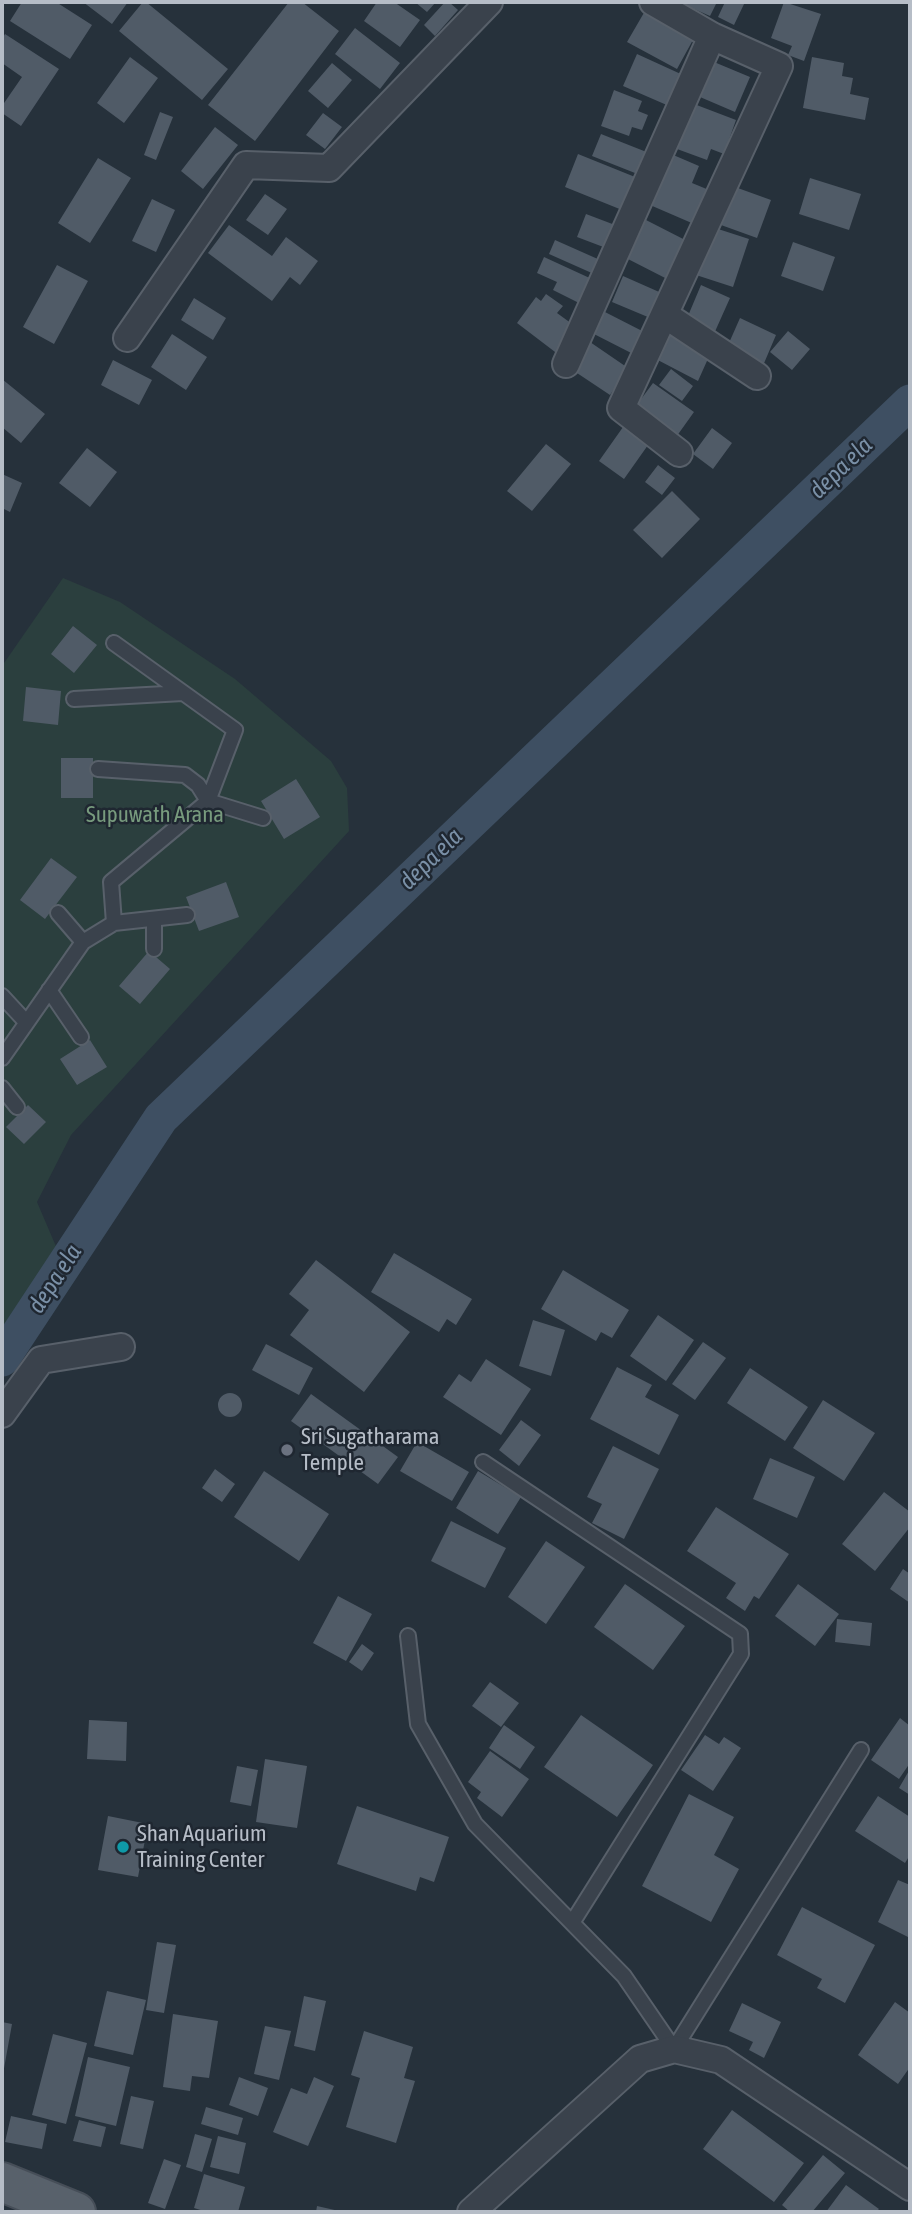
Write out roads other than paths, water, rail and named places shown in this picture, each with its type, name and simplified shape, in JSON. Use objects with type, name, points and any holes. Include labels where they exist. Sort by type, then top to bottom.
[{"type":"main road","points":[[2,2182],[76,2212]]},
{"type":"street","points":[[127,338],[246,165],[328,168],[489,2]]},
{"type":"street","points":[[659,3],[712,36],[779,66],[621,408],[678,453]]},
{"type":"street","points":[[566,364],[712,36]]},
{"type":"street","points":[[665,315],[757,376]]},
{"type":"street","points":[[2,1414],[41,1360],[121,1347]]},
{"type":"street","points":[[471,2212],[640,2059],[674,2049],[721,2060],[910,2187]]},
{"type":"lane","points":[[114,643],[235,730],[208,801],[111,882],[114,923]]},
{"type":"lane","points":[[74,699],[183,693]]},
{"type":"lane","points":[[98,769],[185,775],[198,785],[208,801],[263,818]]},
{"type":"lane","points":[[58,913],[83,942]]},
{"type":"lane","points":[[2,1058],[83,942],[114,923],[187,915]]},
{"type":"lane","points":[[154,920],[154,949]]},
{"type":"lane","points":[[49,990],[81,1037]]},
{"type":"lane","points":[[2,996],[26,1022]]},
{"type":"lane","points":[[2,1088],[17,1107]]},
{"type":"lane","points":[[483,1462],[740,1634],[741,1654],[572,1923]]},
{"type":"lane","points":[[408,1636],[418,1724],[475,1824],[624,1976],[674,2049],[861,1750]]},
{"type":"waterway","name":"depa ela","points":[[2,1359],[161,1118],[910,402]]},
{"type":"place","name":"Sri Sugatharama Temple","points":[[287,1450]]},
{"type":"place","name":"Shan Aquarium Training Center","points":[[123,1847]]},
{"type":"park label","name":"Supuwath Arana","points":[[155,815]]}]
